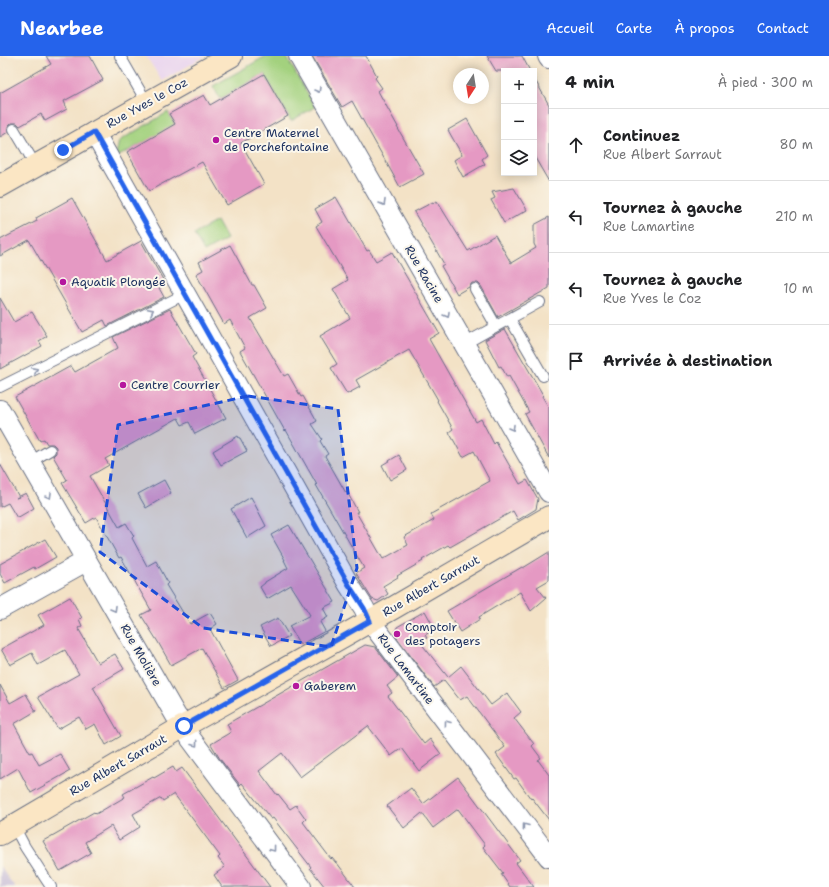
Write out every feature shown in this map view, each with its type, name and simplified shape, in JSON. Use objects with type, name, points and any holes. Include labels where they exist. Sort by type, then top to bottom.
[{"type":"main road","name":"Rue Yves le Coz","points":[[0,186],[231,56]]},
{"type":"main road","name":"Rue Albert Sarraut","points":[[7,830],[184,726],[393,608],[549,517]]},
{"type":"street","name":"Rue Racine","points":[[299,56],[549,492]]},
{"type":"street","name":"Rue Lamartine","points":[[94,132],[370,621],[549,858]]},
{"type":"street","name":"Rue Molière","points":[[0,410],[176,716],[184,726],[191,739],[301,887]]},
{"type":"street","points":[[0,609],[86,560]]},
{"type":"lane","points":[[120,56],[147,103]]},
{"type":"lane","points":[[14,129],[36,166]]},
{"type":"lane","points":[[475,289],[496,326]]},
{"type":"lane","points":[[0,387],[185,294]]},
{"type":"lane","points":[[464,344],[540,302]]},
{"type":"lane","points":[[510,319],[543,376]]},
{"type":"lane","points":[[30,462],[50,450]]},
{"type":"lane","points":[[7,830],[25,847],[51,887]]},
{"type":"highlighted area","points":[[248,396],[338,409],[357,568],[331,647],[203,628],[100,552],[118,425]]},
{"type":"shaded area","points":[[146,56],[205,56],[162,81]]},
{"type":"shaded area","points":[[0,866],[8,878],[15,887],[0,887]]},
{"type":"green space","points":[[266,56],[286,56],[315,107],[291,121],[264,74],[220,99],[213,86]]},
{"type":"green space","points":[[168,112],[186,143],[145,142],[117,157],[116,154],[119,141]]},
{"type":"green space","points":[[217,221],[227,239],[204,252],[194,234]]},
{"type":"building","points":[[46,56],[90,56],[103,80],[64,101],[67,109],[45,121],[41,114],[20,126],[17,123],[11,123],[8,126],[8,132],[0,137],[0,93],[51,64]]},
{"type":"building","points":[[312,56],[366,56],[377,76],[375,78],[382,88],[378,91],[424,174],[400,187],[352,101],[342,107]]},
{"type":"building","points":[[487,56],[522,56],[528,68],[501,68],[501,71],[496,71]]},
{"type":"building","name":"Centre Maternel de Porchefontaine","points":[[264,74],[288,116],[241,143],[264,184],[227,205],[202,162],[149,191],[127,152],[175,124],[169,114],[204,95],[210,105]]},
{"type":"building","points":[[537,83],[549,105],[549,182],[537,161]]},
{"type":"building","points":[[467,119],[487,155],[482,159],[485,164],[463,177],[454,160],[462,155],[448,130]]},
{"type":"building","points":[[514,188],[527,210],[504,223],[491,200],[495,198],[492,192]]},
{"type":"building","points":[[336,197],[367,251],[369,250],[376,261],[392,252],[439,333],[429,339],[476,422],[481,419],[494,444],[496,442],[520,484],[527,480],[538,499],[536,509],[518,520],[513,511],[450,547],[448,545],[422,560],[423,561],[383,586],[388,594],[378,601],[372,599],[356,573],[364,568],[240,351],[245,348],[230,320],[224,324],[196,274],[203,270],[199,262],[230,245],[252,285],[254,285],[267,308],[250,318],[284,376],[288,374],[301,397],[303,396],[317,421],[312,424],[322,439],[320,441],[328,454],[325,456],[346,493],[347,492],[358,512],[356,512],[383,559],[408,545],[404,537],[434,520],[431,514],[490,481],[474,451],[463,457],[449,432],[453,429],[409,350],[356,380],[360,387],[347,394],[331,368],[337,364],[320,336],[350,318],[333,289],[348,280],[316,226],[322,222],[315,209]]},
{"type":"building","points":[[72,198],[107,260],[141,241],[166,285],[159,288],[164,297],[107,326],[104,320],[82,332],[29,240],[0,256],[0,240],[37,221],[36,218]]},
{"type":"building","points":[[437,201],[468,251],[495,235],[511,263],[536,248],[534,244],[534,225],[549,217],[549,288],[498,317],[478,283],[472,283],[469,287],[457,294],[441,266],[444,264],[414,212]]},
{"type":"building","points":[[0,298],[14,322],[32,312],[47,336],[39,341],[42,346],[0,369]]},
{"type":"building","name":"Centre Courrier","points":[[170,309],[196,354],[192,357],[226,418],[195,434],[189,422],[182,425],[178,418],[105,459],[109,465],[90,476],[119,527],[126,523],[134,536],[132,538],[147,566],[156,561],[168,583],[166,585],[190,624],[210,613],[217,624],[210,629],[238,680],[224,688],[202,648],[171,665],[141,615],[151,610],[121,557],[119,558],[96,517],[86,523],[62,483],[67,480],[53,456],[56,453],[56,447],[53,444],[47,444],[44,439],[40,441],[15,397],[71,366],[75,372],[118,348],[113,337]]},
{"type":"building","points":[[505,329],[549,408],[549,458],[525,414],[529,412],[509,376],[507,377],[501,366],[499,367],[485,340]]},
{"type":"building","points":[[238,436],[247,451],[221,465],[213,451]]},
{"type":"building","points":[[399,455],[407,470],[390,480],[382,465]]},
{"type":"building","points":[[0,464],[19,497],[26,493],[34,508],[17,518],[8,503],[0,507]]},
{"type":"building","points":[[164,480],[171,493],[146,508],[138,494]]},
{"type":"building","points":[[251,497],[266,526],[247,538],[231,509]]},
{"type":"building","points":[[289,525],[335,602],[323,608],[328,617],[320,622],[325,631],[300,645],[289,626],[310,615],[291,585],[267,599],[260,587],[265,582],[288,568],[271,535]]},
{"type":"building","points":[[45,539],[56,557],[5,583],[0,574],[0,564]]},
{"type":"building","points":[[549,552],[549,580],[537,587],[546,598],[531,611],[520,592],[479,617],[480,619],[460,632],[447,611]]},
{"type":"building","points":[[70,597],[82,618],[79,619],[82,626],[78,628],[98,663],[115,654],[124,669],[93,687],[121,736],[106,745],[95,724],[86,729],[79,717],[58,729],[38,697],[79,674],[65,650],[38,665],[32,653],[10,665],[1,649],[44,625],[38,615]]},
{"type":"building","points":[[425,611],[435,629],[425,635],[427,638],[420,642],[448,677],[461,666],[491,705],[507,693],[521,712],[514,718],[534,744],[532,746],[541,758],[538,760],[549,775],[549,820],[516,778],[514,779],[496,754],[505,747],[467,696],[460,700],[444,680],[434,687],[395,635],[397,627]]},
{"type":"building","points":[[278,618],[289,636],[271,646],[260,627]]},
{"type":"building","points":[[365,645],[375,647],[398,677],[387,686],[392,693],[388,696],[424,744],[430,739],[441,754],[419,771],[402,748],[391,756],[368,726],[300,777],[282,753],[259,771],[277,795],[278,794],[290,809],[296,805],[306,819],[303,822],[331,859],[332,858],[337,863],[355,887],[325,887],[273,818],[271,819],[242,783],[240,785],[220,759],[211,744],[231,732],[227,724]]},
{"type":"building","points":[[0,685],[10,703],[26,694],[36,711],[14,724],[30,753],[32,752],[39,765],[60,754],[70,771],[31,793],[18,768],[0,779]]},
{"type":"building","points":[[173,767],[176,772],[182,768],[270,887],[222,887],[214,875],[225,867],[218,858],[220,856],[174,794],[163,801],[161,798],[133,814],[140,827],[119,840],[111,826],[85,842],[91,853],[60,871],[43,841],[94,812],[96,814],[125,797],[123,794]]},
{"type":"building","points":[[458,777],[520,860],[516,863],[534,887],[510,887],[501,874],[503,873],[483,847],[485,845],[458,809],[433,828],[422,813],[404,828],[387,806],[411,788],[423,804]]},
{"type":"place","name":"Centre Maternel de Porchefontaine","points":[[216,140]]},
{"type":"place","name":"Aquatik Plongée","points":[[63,282]]},
{"type":"place","name":"Centre Courrier","points":[[123,385]]},
{"type":"place","name":"Comptoir des potagers","points":[[397,634]]},
{"type":"place","name":"Gaberem","points":[[296,686]]},
{"type":"route","points":[[63,150],[94,132],[370,621],[184,726]]}]
